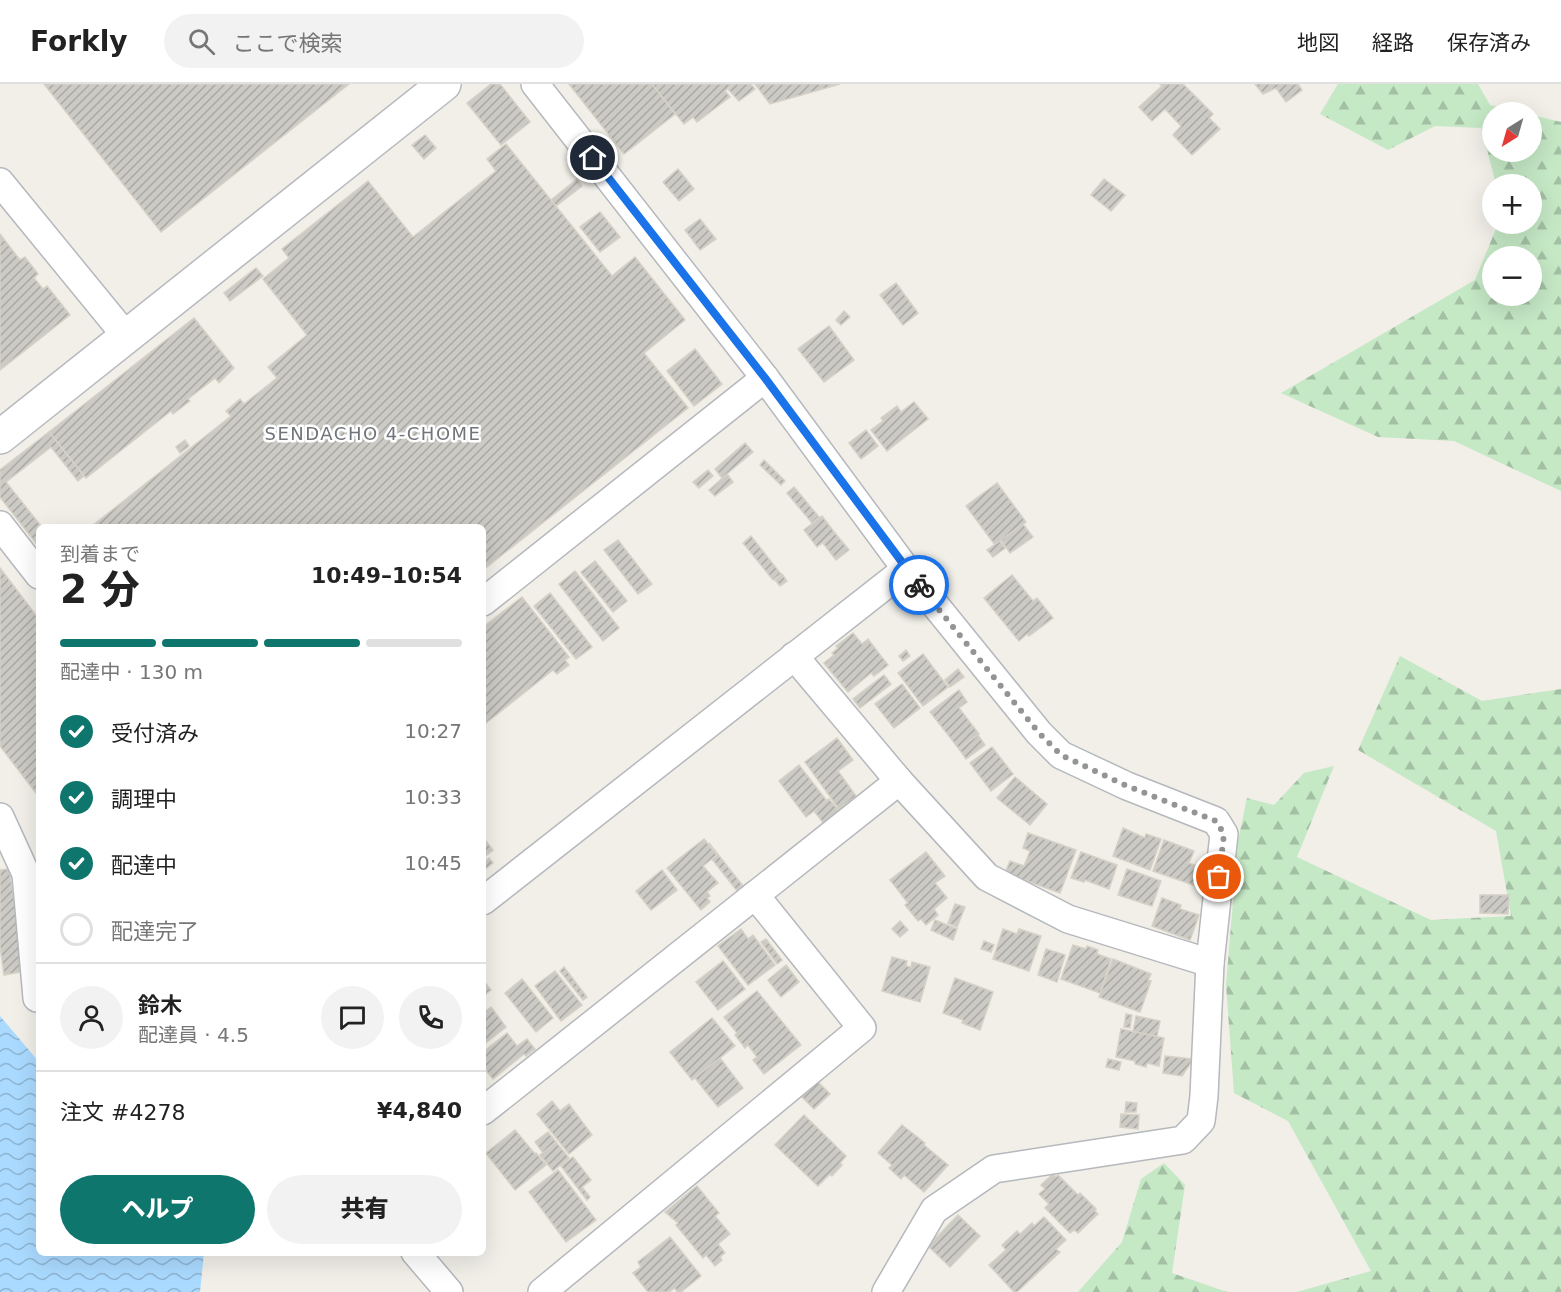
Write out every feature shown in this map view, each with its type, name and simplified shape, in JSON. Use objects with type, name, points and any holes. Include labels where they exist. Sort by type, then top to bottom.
[{"type":"street","points":[[0,437],[444,84]]},
{"type":"street","points":[[536,84],[765,378],[906,569],[1039,733],[1061,755],[1127,786],[1216,821],[1224,834],[1210,963],[1201,1121],[1183,1140],[994,1169],[934,1210],[886,1292]]},
{"type":"street","points":[[0,182],[126,336]]},
{"type":"street","points":[[486,600],[765,378]]},
{"type":"street","points":[[0,525],[36,571]]},
{"type":"street","points":[[486,899],[906,569]]},
{"type":"street","points":[[794,656],[899,781],[987,877],[1068,919],[1210,963]]},
{"type":"street","points":[[486,1109],[899,781]]},
{"type":"street","points":[[0,817],[26,874],[36,987]]},
{"type":"street","points":[[542,1292],[862,1028],[755,895]]},
{"type":"street","points":[[419,1256],[449,1292]]},
{"type":"green space","points":[[1338,84],[1478,84],[1488,102],[1482,102],[1482,132],[1481,128],[1435,126],[1388,150],[1320,114]]},
{"type":"green space","points":[[1542,117],[1561,122],[1561,491],[1454,441],[1378,437],[1281,393],[1475,280],[1482,263],[1482,306],[1542,306],[1542,246],[1489,246],[1494,234],[1542,234],[1542,174],[1493,174],[1490,162],[1542,162]]},
{"type":"green space","points":[[1400,656],[1482,701],[1561,689],[1561,1292],[1297,1292],[1371,1271],[1288,1121],[1234,1093],[1226,985],[1238,841],[1247,798],[1274,805],[1304,773],[1334,766],[1297,857],[1431,920],[1511,916],[1496,831],[1358,750]]},
{"type":"green space","points":[[1164,1163],[1185,1185],[1172,1273],[1227,1292],[1078,1292],[1122,1242],[1141,1179]]},
{"type":"water","points":[[0,1016],[36,1058],[36,1256],[204,1256],[200,1292],[0,1292]]},
{"type":"building","points":[[44,84],[349,84],[161,232]]},
{"type":"building","points":[[491,84],[500,84],[530,122],[501,145],[467,103]]},
{"type":"building","points":[[569,84],[652,84],[675,114],[624,154]]},
{"type":"building","points":[[652,84],[734,84],[725,91],[730,97],[697,122],[693,117],[684,124]]},
{"type":"building","points":[[734,84],[751,84],[755,89],[739,101],[728,89]]},
{"type":"building","points":[[755,84],[840,84],[770,104]]},
{"type":"building","points":[[1160,84],[1183,84],[1213,114],[1209,118],[1220,129],[1192,155],[1173,135],[1181,126],[1165,109],[1152,121],[1139,107],[1162,86]]},
{"type":"building","points":[[1255,84],[1298,84],[1302,90],[1286,102],[1276,88],[1263,94]]},
{"type":"building","points":[[425,135],[436,148],[424,159],[412,145]]},
{"type":"building","points":[[506,144],[612,276],[635,257],[685,320],[644,353],[688,408],[486,568],[486,524],[95,524],[231,416],[226,411],[240,399],[244,404],[277,378],[268,367],[307,335],[263,279],[289,258],[282,249],[368,181],[413,237],[496,171],[487,159]]},
{"type":"building","points":[[678,169],[694,189],[679,201],[663,182]]},
{"type":"building","points":[[577,179],[582,186],[556,206],[551,200]]},
{"type":"building","points":[[1104,179],[1125,195],[1111,211],[1091,195]]},
{"type":"building","points":[[600,212],[620,237],[600,252],[580,227]]},
{"type":"building","points":[[700,219],[716,239],[700,250],[685,230]]},
{"type":"building","points":[[0,234],[20,260],[25,257],[38,274],[34,278],[43,289],[47,286],[70,315],[0,370]]},
{"type":"building","points":[[256,268],[263,276],[230,301],[224,293]]},
{"type":"building","points":[[896,283],[918,313],[903,325],[880,295]]},
{"type":"building","points":[[844,311],[850,317],[841,325],[836,320]]},
{"type":"building","points":[[194,318],[234,368],[219,383],[215,378],[188,399],[190,401],[173,414],[171,411],[86,478],[49,432]]},
{"type":"building","points":[[829,326],[854,360],[824,382],[798,349]]},
{"type":"building","points":[[695,349],[722,384],[694,406],[667,371]]},
{"type":"building","points":[[914,402],[928,419],[887,451],[871,430],[883,421],[881,418],[897,406],[901,412]]},
{"type":"building","points":[[866,430],[878,446],[861,459],[849,443]]},
{"type":"building","points":[[49,432],[84,476],[78,481],[51,447],[6,482],[39,524],[36,524],[36,543],[0,497],[0,470]]},
{"type":"building","points":[[185,440],[189,446],[180,453],[176,447]]},
{"type":"building","points":[[745,443],[753,452],[722,478],[715,469]]},
{"type":"building","points":[[764,460],[785,481],[781,485],[760,465]]},
{"type":"building","points":[[708,470],[713,476],[699,488],[693,482]]},
{"type":"building","points":[[727,474],[733,482],[715,496],[709,490]]},
{"type":"building","points":[[997,483],[1026,522],[995,545],[966,506]]},
{"type":"building","points":[[794,487],[819,517],[812,523],[787,493]]},
{"type":"building","points":[[822,516],[835,533],[817,547],[804,530]]},
{"type":"building","points":[[1023,524],[1033,537],[1010,553],[1001,540]]},
{"type":"building","points":[[835,533],[849,550],[836,560],[823,543]]},
{"type":"building","points":[[751,536],[781,574],[773,580],[743,543]]},
{"type":"building","points":[[618,540],[652,584],[638,594],[604,550]]},
{"type":"building","points":[[1000,541],[1005,548],[993,557],[987,550]]},
{"type":"building","points":[[595,561],[627,601],[613,612],[581,572]]},
{"type":"building","points":[[0,568],[36,615],[36,793],[0,746]]},
{"type":"building","points":[[575,571],[619,628],[603,641],[559,584]]},
{"type":"building","points":[[782,574],[787,581],[780,586],[775,580]]},
{"type":"building","points":[[1012,575],[1033,601],[1037,598],[1053,618],[1019,641],[984,598]]},
{"type":"building","points":[[550,593],[592,647],[576,659],[534,606]]},
{"type":"building","points":[[522,597],[569,657],[565,660],[569,665],[557,674],[553,670],[486,723],[486,625]]},
{"type":"building","points":[[853,633],[862,644],[868,639],[888,665],[874,676],[871,673],[848,692],[824,663],[834,655],[832,653],[838,648],[836,646]]},
{"type":"building","points":[[906,650],[910,656],[903,661],[899,656]]},
{"type":"building","points":[[923,654],[948,687],[923,706],[898,673]]},
{"type":"building","points":[[958,669],[964,677],[950,687],[945,680]]},
{"type":"building","points":[[884,675],[891,684],[860,708],[853,699]]},
{"type":"building","points":[[902,684],[920,708],[894,728],[875,704]]},
{"type":"building","points":[[959,690],[967,702],[959,708],[979,734],[959,749],[930,712]]},
{"type":"building","points":[[978,735],[985,745],[966,759],[959,749]]},
{"type":"building","points":[[837,738],[853,760],[838,771],[856,796],[839,809],[805,762]]},
{"type":"building","points":[[992,747],[1013,774],[991,791],[970,763]]},
{"type":"building","points":[[799,765],[827,801],[806,817],[779,781]]},
{"type":"building","points":[[1015,777],[1047,804],[1030,825],[997,798]]},
{"type":"building","points":[[829,799],[840,812],[824,824],[814,811]]},
{"type":"building","points":[[1123,828],[1145,838],[1146,834],[1161,839],[1150,870],[1113,856]]},
{"type":"building","points":[[1028,833],[1076,850],[1060,893],[1005,873],[1010,861],[1024,866],[1030,851],[1023,848]]},
{"type":"building","points":[[704,839],[717,855],[703,866],[718,883],[707,892],[710,902],[701,910],[667,868]]},
{"type":"building","points":[[1164,840],[1194,851],[1189,863],[1202,868],[1196,886],[1153,871]]},
{"type":"building","points":[[486,841],[493,850],[486,856]]},
{"type":"building","points":[[709,843],[743,886],[737,891],[712,859],[717,855]]},
{"type":"building","points":[[926,852],[945,876],[935,883],[947,898],[934,909],[938,915],[926,925],[921,919],[918,921],[905,905],[908,903],[890,880]]},
{"type":"building","points":[[1081,852],[1117,865],[1109,889],[1085,880],[1084,882],[1071,878]]},
{"type":"building","points":[[489,858],[493,863],[486,869],[486,860]]},
{"type":"building","points":[[9,869],[26,971],[4,975],[0,946],[0,870]]},
{"type":"building","points":[[1127,869],[1161,881],[1152,906],[1118,895]]},
{"type":"building","points":[[662,870],[677,890],[651,910],[636,891]]},
{"type":"building","points":[[1480,895],[1509,895],[1508,914],[1480,913]]},
{"type":"building","points":[[1162,898],[1181,905],[1180,909],[1199,915],[1190,940],[1152,926]]},
{"type":"building","points":[[955,904],[965,907],[957,927],[948,923]]},
{"type":"building","points":[[935,920],[957,929],[953,940],[931,930]]},
{"type":"building","points":[[900,921],[908,930],[900,937],[892,929]]},
{"type":"building","points":[[741,929],[748,939],[753,935],[775,965],[748,985],[718,946]]},
{"type":"building","points":[[1003,929],[1017,934],[1019,929],[1041,936],[1029,971],[993,959]]},
{"type":"building","points":[[766,939],[782,960],[777,964],[761,942]]},
{"type":"building","points":[[984,941],[994,945],[991,952],[981,949]]},
{"type":"building","points":[[1073,945],[1098,950],[1097,954],[1111,959],[1100,993],[1061,979]]},
{"type":"building","points":[[1046,949],[1065,955],[1057,982],[1038,975]]},
{"type":"building","points":[[892,957],[907,961],[906,966],[911,967],[912,962],[930,967],[920,1002],[882,991]]},
{"type":"building","points":[[1113,959],[1151,974],[1148,980],[1151,981],[1140,1012],[1099,997]]},
{"type":"building","points":[[723,961],[745,989],[718,1010],[696,982]]},
{"type":"building","points":[[786,965],[799,982],[781,997],[768,980]]},
{"type":"building","points":[[564,967],[587,997],[583,1000],[560,971]]},
{"type":"building","points":[[555,971],[582,1005],[561,1021],[535,986]]},
{"type":"building","points":[[955,978],[993,992],[980,1030],[962,1023],[963,1020],[943,1013]]},
{"type":"building","points":[[522,979],[553,1018],[536,1032],[505,993]]},
{"type":"building","points":[[486,984],[491,990],[486,994]]},
{"type":"building","points":[[757,991],[801,1045],[764,1074],[753,1060],[757,1057],[748,1045],[745,1048],[724,1017]]},
{"type":"building","points":[[491,1007],[506,1027],[486,1043],[486,1011]]},
{"type":"building","points":[[1126,1014],[1132,1015],[1130,1028],[1124,1027]]},
{"type":"building","points":[[1136,1016],[1160,1021],[1157,1036],[1133,1032]]},
{"type":"building","points":[[712,1018],[735,1046],[692,1080],[670,1052]]},
{"type":"building","points":[[1121,1029],[1164,1038],[1159,1066],[1147,1063],[1146,1067],[1135,1064],[1135,1061],[1116,1057]]},
{"type":"building","points":[[507,1033],[517,1046],[527,1039],[535,1049],[526,1056],[524,1054],[493,1079],[486,1071],[486,1050]]},
{"type":"building","points":[[1165,1056],[1192,1059],[1182,1076],[1163,1073]]},
{"type":"building","points":[[720,1058],[743,1088],[718,1107],[695,1078]]},
{"type":"building","points":[[1108,1059],[1121,1062],[1119,1070],[1106,1067]]},
{"type":"building","points":[[815,1079],[830,1094],[814,1109],[799,1094]]},
{"type":"building","points":[[552,1101],[560,1111],[569,1104],[592,1135],[569,1154],[537,1114]]},
{"type":"building","points":[[1126,1102],[1137,1103],[1136,1112],[1125,1112]]},
{"type":"building","points":[[1121,1114],[1139,1115],[1138,1129],[1120,1127]]},
{"type":"building","points":[[804,1115],[846,1156],[840,1163],[842,1165],[832,1176],[830,1174],[818,1186],[775,1145]]},
{"type":"building","points":[[902,1125],[948,1165],[924,1192],[904,1175],[901,1179],[889,1168],[892,1165],[878,1153]]},
{"type":"building","points":[[515,1130],[546,1165],[515,1190],[486,1153]]},
{"type":"building","points":[[548,1132],[556,1142],[543,1153],[535,1142]]},
{"type":"building","points":[[556,1142],[569,1158],[553,1171],[540,1155]]},
{"type":"building","points":[[573,1157],[591,1180],[582,1187],[590,1197],[587,1200],[561,1166]]},
{"type":"building","points":[[558,1170],[596,1220],[566,1242],[529,1192]]},
{"type":"building","points":[[1053,1174],[1056,1177],[1058,1175],[1096,1209],[1098,1214],[1078,1233],[1074,1230],[1070,1233],[1045,1208],[1049,1204],[1039,1194],[1045,1189],[1041,1185]]},
{"type":"building","points":[[697,1186],[719,1213],[715,1216],[730,1234],[718,1244],[725,1253],[720,1257],[722,1260],[715,1266],[706,1255],[703,1258],[676,1225],[678,1223],[665,1212]]},
{"type":"building","points":[[958,1215],[980,1236],[950,1267],[928,1246]]},
{"type":"building","points":[[1044,1217],[1066,1240],[1056,1249],[1060,1252],[1017,1292],[1014,1292],[989,1265],[1006,1250],[1002,1245],[1017,1231],[1020,1234],[1032,1223],[1034,1226]]},
{"type":"building","points":[[670,1237],[701,1276],[681,1292],[677,1292],[675,1288],[669,1292],[648,1292],[633,1273],[641,1267],[638,1262]]},
{"type":"way so far","points":[[919,585],[1039,733],[1061,755],[1127,786],[1216,821],[1224,834],[1219,877]]},
{"type":"district","name":"SENDACHO 4-CHOME","points":[[373,434]]},
{"type":"route","points":[[593,158],[765,378],[919,585]]}]
